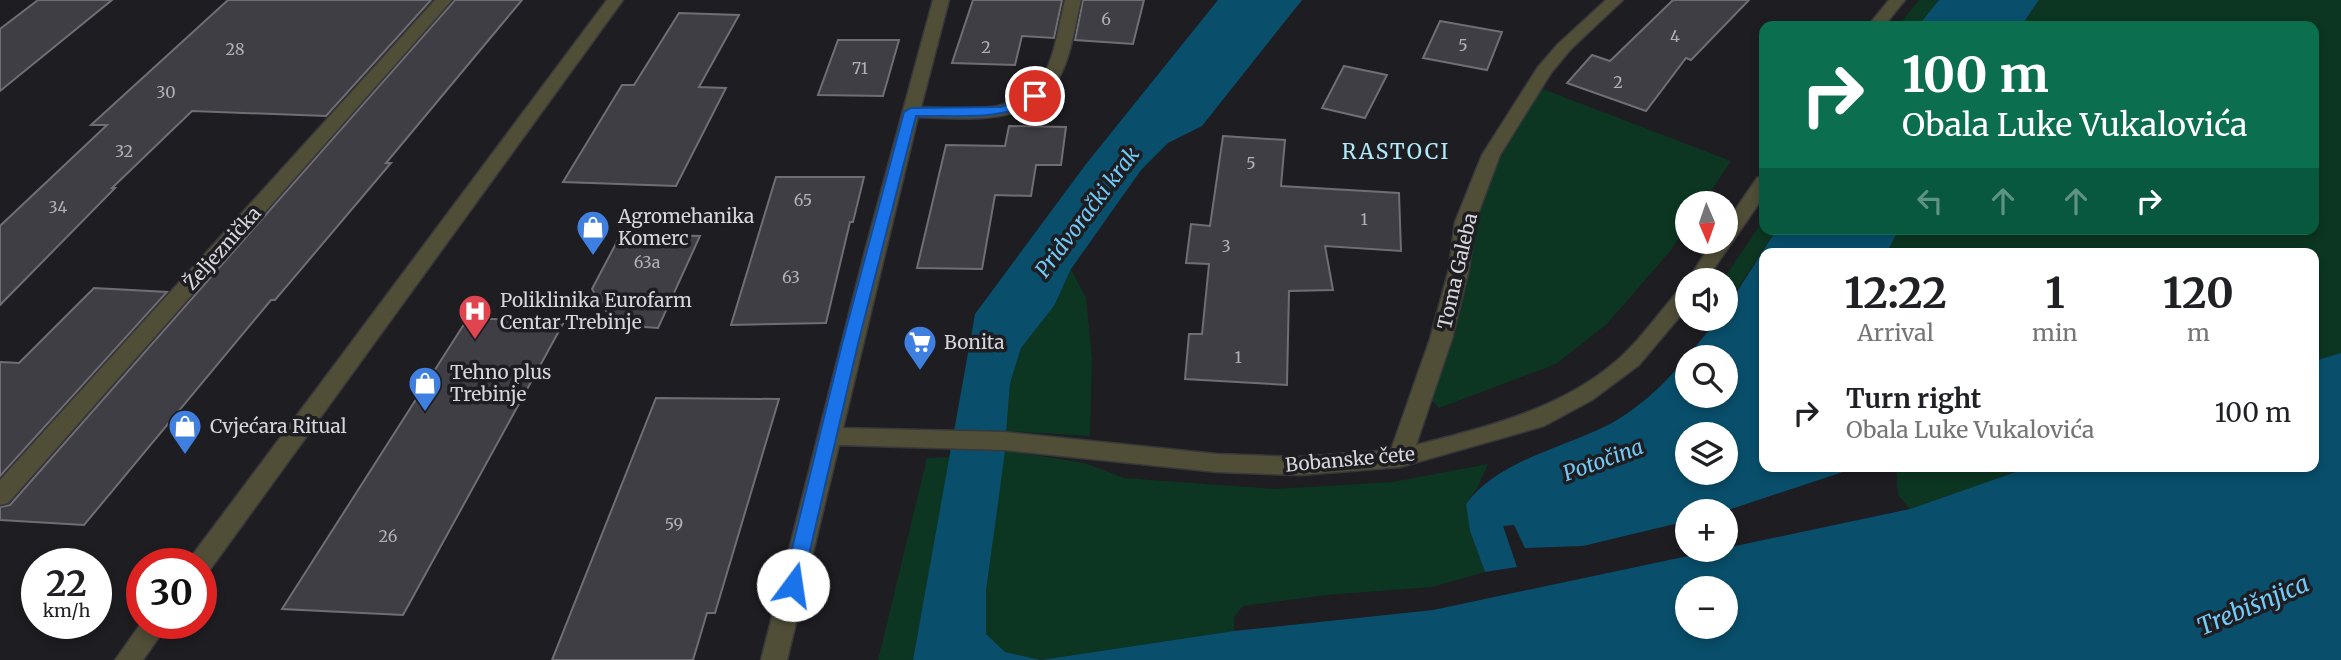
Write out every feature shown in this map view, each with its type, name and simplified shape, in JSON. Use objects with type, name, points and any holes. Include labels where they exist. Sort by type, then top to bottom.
[{"type":"street","name":"Željeznička","points":[[0,496],[444,0]]},
{"type":"street","points":[[212,548],[615,0]]},
{"type":"street","points":[[774,660],[850,344],[941,0]]},
{"type":"street","points":[[911,112],[1001,111],[1017,107],[1035,96],[1051,79],[1073,0]]},
{"type":"street","name":"Toma Galeba","points":[[1400,458],[1441,339],[1459,269],[1465,222],[1491,155],[1544,71],[1564,47],[1615,0]]},
{"type":"street","points":[[1880,21],[1897,0]]},
{"type":"street","points":[[1738,219],[1759,189]]},
{"type":"street","name":"Bobanske čete","points":[[830,436],[1004,441],[1231,464],[1300,466],[1400,458],[1481,438],[1536,420],[1584,394],[1631,360],[1675,308]]},
{"type":"street","points":[[128,660],[144,639]]},
{"type":"green space","points":[[1919,0],[1939,0],[1922,21],[1902,21]]},
{"type":"green space","points":[[2039,0],[2341,0],[2341,353],[2319,360],[2319,248],[1889,248],[1896,235],[2319,235],[2319,21],[2024,21]]},
{"type":"green space","points":[[1535,86],[1731,161],[1711,191],[1675,191],[1675,244],[1607,324],[1556,364],[1439,408],[1423,391],[1465,222]]},
{"type":"green space","points":[[1759,226],[1759,235],[1773,235],[1764,248],[1759,248],[1759,256],[1738,288],[1738,268],[1731,268]]},
{"type":"green space","points":[[1071,269],[1086,298],[1092,359],[1090,436],[1006,431],[1010,383],[1021,348],[1054,306]]},
{"type":"green space","points":[[1004,450],[1085,463],[1124,478],[1276,489],[1392,482],[1488,464],[1466,504],[1470,531],[1485,572],[1432,587],[1326,595],[1243,606],[1234,617],[1234,631],[1041,660],[1005,652],[986,634],[986,591]]},
{"type":"green space","points":[[950,457],[913,660],[878,660],[927,458]]},
{"type":"green space","points":[[1896,472],[2016,472],[1910,509],[1898,495]]},
{"type":"water","name":"Pridvorački krak","points":[[1218,0],[1302,0],[1202,126],[1168,143],[1141,170],[1071,269],[1054,306],[1021,348],[1010,383],[1004,459],[986,591],[986,634],[1005,652],[1041,660],[913,660],[975,314],[1086,164]]},
{"type":"water","points":[[1939,0],[2039,0],[2024,21],[1922,21]]},
{"type":"water","points":[[1773,235],[1896,235],[1889,248],[1765,248]]},
{"type":"water","name":"Potočina","points":[[1759,257],[1759,472],[1843,472],[1738,507],[1738,499],[1675,499],[1675,524],[1583,546],[1525,548],[1514,525],[1503,526],[1517,567],[1485,572],[1470,531],[1466,504],[1479,489],[1512,466],[1606,426],[1650,396],[1675,371],[1675,408],[1738,408],[1738,345],[1697,345],[1708,331],[1738,331],[1738,290]]},
{"type":"water","name":"Trebišnjica","points":[[2341,353],[2341,660],[1041,660],[1234,631],[1433,610],[1675,559],[1675,562],[1738,562],[1738,545],[1910,509],[2016,472],[2319,472],[2319,360]]},
{"type":"building","points":[[38,0],[112,0],[0,91],[0,29]]},
{"type":"building","points":[[228,0],[431,0],[326,116],[192,111],[112,188],[115,188],[0,305],[0,226],[107,125],[91,125]]},
{"type":"building","points":[[455,0],[522,0],[386,163],[391,163],[275,300],[271,300],[84,525],[0,520],[0,507],[10,505]]},
{"type":"building","points":[[973,0],[1062,0],[1054,38],[1022,36],[1015,65],[952,63]]},
{"type":"building","points":[[1083,0],[1144,0],[1133,44],[1075,40]]},
{"type":"building","points":[[1673,0],[1749,0],[1691,60],[1686,58],[1646,111],[1567,83],[1592,55],[1610,61]]},
{"type":"building","points":[[679,13],[739,15],[699,87],[726,88],[676,186],[563,182],[622,85],[634,85]]},
{"type":"building","points":[[1440,21],[1502,32],[1487,70],[1423,58]]},
{"type":"building","points":[[838,40],[899,40],[883,96],[818,95]]},
{"type":"building","points":[[1344,66],[1387,75],[1365,118],[1322,108]]},
{"type":"building","points":[[1009,126],[1066,127],[1061,165],[1036,165],[1031,196],[995,195],[982,269],[917,268],[946,145],[1005,146]]},
{"type":"building","points":[[1223,136],[1285,140],[1281,186],[1399,193],[1401,251],[1325,246],[1333,290],[1289,291],[1287,385],[1185,379],[1189,334],[1202,334],[1209,264],[1186,263],[1191,224],[1210,226]]},
{"type":"building","points":[[776,177],[864,177],[853,222],[850,222],[826,323],[731,325]]},
{"type":"building","points":[[621,234],[700,236],[658,328],[615,325],[592,289]]},
{"type":"building","points":[[94,288],[167,292],[0,476],[0,362],[19,363]]},
{"type":"building","points":[[468,318],[564,322],[403,615],[282,609]]},
{"type":"building","points":[[656,398],[779,399],[715,613],[707,613],[693,660],[552,660]]},
{"type":"place","name":"Agromehanika Komerc","points":[[593,257]]},
{"type":"place","name":"Poliklinika Eurofarm Centar Trebinje","points":[[475,341]]},
{"type":"place","name":"Bonita","points":[[920,372]]},
{"type":"place","name":"Tehno plus Trebinje","points":[[425,413]]},
{"type":"place","name":"Cvjećara Ritual","points":[[185,456]]},
{"type":"district","name":"RASTOCI","points":[[1396,151]]},
{"type":"route","points":[[793,585],[850,344],[911,112],[1001,111],[1017,107],[1035,96]]}]
